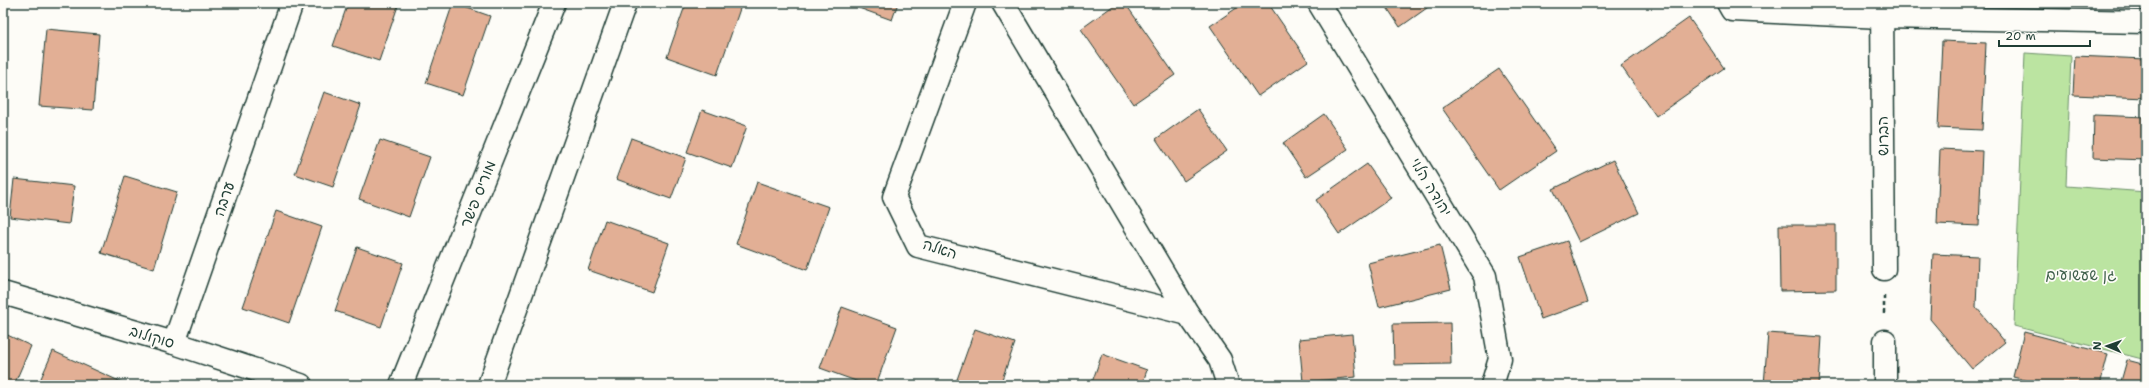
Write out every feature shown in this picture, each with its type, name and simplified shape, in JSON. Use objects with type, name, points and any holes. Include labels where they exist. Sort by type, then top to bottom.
[{"type":"street","name":"ערבה","points":[[274,54],[276,3]]},
{"type":"street","name":"ערבה","points":[[174,343],[292,3]]},
{"type":"street","name":"מוריס פישר","points":[[401,385],[554,3]]},
{"type":"street","points":[[489,385],[625,3]]},
{"type":"street","name":"האלה","points":[[965,3],[894,197],[918,246],[1188,314]]},
{"type":"street","points":[[1003,3],[1188,314],[1220,360],[1228,385]]},
{"type":"street","name":"יהודה הלוי","points":[[1319,3],[1485,276],[1500,359],[1492,385]]},
{"type":"street","points":[[1728,3],[1732,10],[1882,10],[2146,22]]},
{"type":"street","name":"הברוש","points":[[1882,10],[1884,269]]},
{"type":"street","name":"סוקולוב","points":[[3,293],[174,343],[301,385]]},
{"type":"street","points":[[1885,341],[1885,385]]},
{"type":"path","points":[[1884,269],[1885,341]]},
{"type":"green space","name":"גן שעשועים","points":[[2025,53],[2071,56],[2066,186],[2146,192],[2146,360],[2014,326]]},
{"type":"building","points":[[348,3],[399,3],[379,61],[333,46]]},
{"type":"building","points":[[453,3],[490,16],[463,95],[426,83]]},
{"type":"building","points":[[686,3],[742,3],[717,75],[667,57]]},
{"type":"building","points":[[845,3],[898,3],[892,20]]},
{"type":"building","points":[[1117,3],[1125,3],[1175,75],[1133,104],[1081,29]]},
{"type":"building","points":[[1244,3],[1268,3],[1308,61],[1258,96],[1210,26]]},
{"type":"building","points":[[1384,3],[1434,3],[1400,27]]},
{"type":"building","points":[[1689,18],[1724,68],[1656,116],[1621,66]]},
{"type":"building","points":[[46,29],[99,34],[93,110],[39,106]]},
{"type":"building","points":[[1942,41],[1986,43],[1982,130],[1938,128]]},
{"type":"building","points":[[2075,56],[2146,59],[2146,98],[2073,95]]},
{"type":"building","points":[[1499,69],[1556,151],[1499,190],[1442,108]]},
{"type":"building","points":[[324,92],[361,105],[333,187],[295,174]]},
{"type":"building","points":[[1198,109],[1227,151],[1184,181],[1156,139]]},
{"type":"building","points":[[702,110],[747,126],[732,168],[687,152]]},
{"type":"building","points":[[1324,114],[1348,149],[1306,177],[1283,143]]},
{"type":"building","points":[[2094,115],[2146,117],[2146,160],[2093,158]]},
{"type":"building","points":[[631,138],[686,158],[671,199],[616,179]]},
{"type":"building","points":[[380,140],[430,157],[409,217],[359,199]]},
{"type":"building","points":[[1940,149],[1982,151],[1979,226],[1937,224]]},
{"type":"building","points":[[1613,160],[1639,213],[1579,242],[1553,189]]},
{"type":"building","points":[[1367,164],[1391,198],[1339,234],[1316,200]]},
{"type":"building","points":[[125,176],[177,192],[154,269],[101,253]]},
{"type":"building","points":[[14,179],[74,186],[69,224],[10,217]]},
{"type":"building","points":[[757,182],[829,207],[807,270],[736,244]]},
{"type":"building","points":[[276,211],[322,227],[289,323],[243,307]]},
{"type":"building","points":[[605,220],[669,243],[652,292],[588,270]]},
{"type":"building","points":[[1779,225],[1836,225],[1836,290],[1780,291]]},
{"type":"building","points":[[1567,241],[1588,302],[1541,319],[1520,257]]},
{"type":"building","points":[[1440,245],[1451,289],[1379,307],[1368,263]]},
{"type":"building","points":[[357,247],[403,263],[381,327],[335,311]]},
{"type":"building","points":[[1933,254],[1978,256],[1976,307],[2005,342],[1972,369],[1930,319]]},
{"type":"building","points":[[842,307],[897,327],[876,385],[867,385],[820,368]]},
{"type":"building","points":[[1450,323],[1451,364],[1394,365],[1393,324]]},
{"type":"building","points":[[975,329],[1015,343],[1000,385],[955,385]]},
{"type":"building","points":[[2024,332],[2108,354],[2100,385],[2045,385],[2013,377]]},
{"type":"building","points":[[3,333],[31,346],[14,385],[3,383]]},
{"type":"building","points":[[1768,333],[1822,337],[1819,385],[1764,385]]},
{"type":"building","points":[[1352,334],[1356,377],[1303,382],[1299,339]]},
{"type":"building","points":[[53,351],[128,385],[38,385]]},
{"type":"building","points":[[1102,354],[1147,370],[1142,385],[1091,385]]},
{"type":"building","points":[[2127,360],[2146,365],[2146,385],[2120,385]]}]
